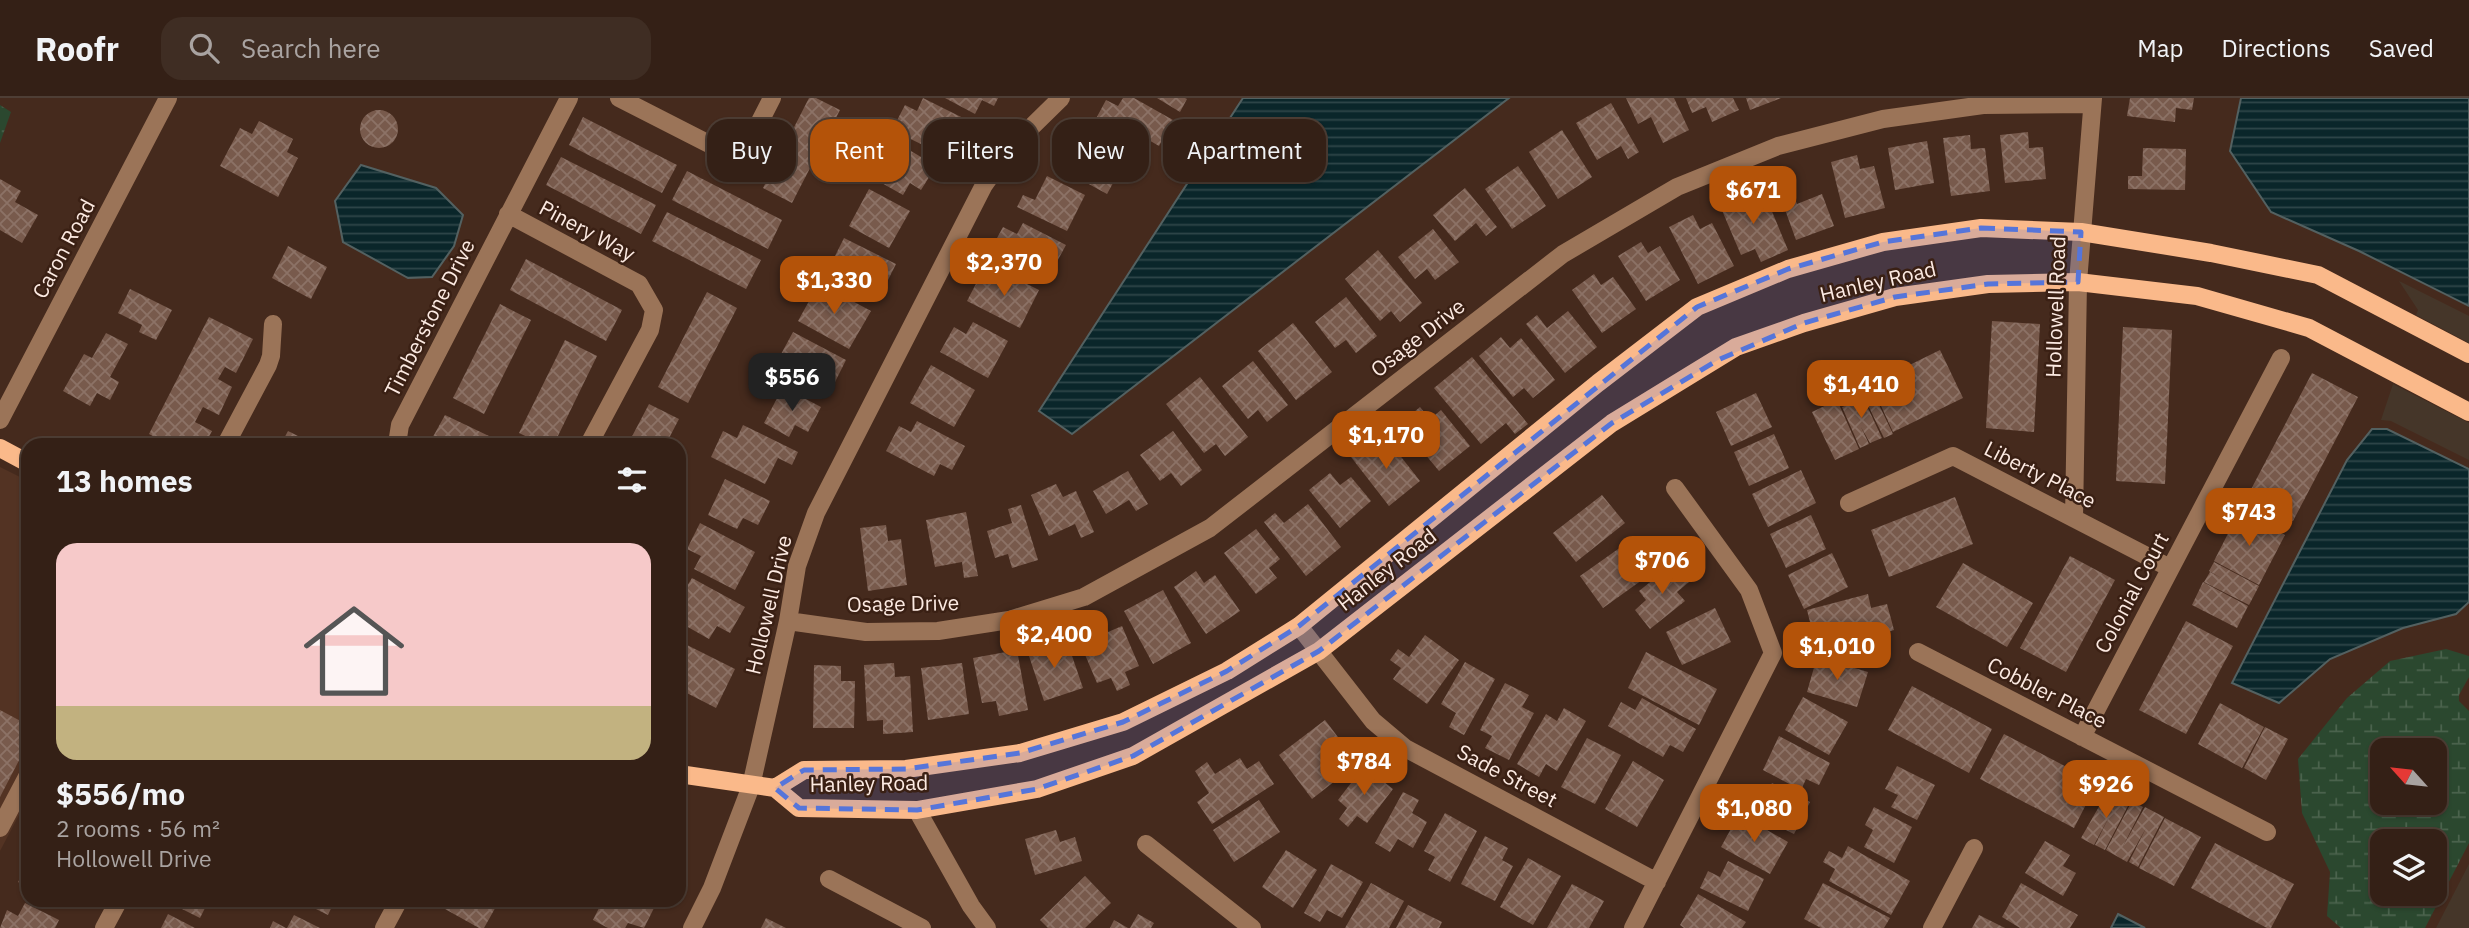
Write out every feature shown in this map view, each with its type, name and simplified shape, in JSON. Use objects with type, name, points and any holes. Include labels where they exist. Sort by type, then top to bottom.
[{"type":"main road","name":"Hanley Road","points":[[2469,354],[2318,275],[2211,253],[2081,232],[1981,228],[1883,242],[1788,269],[1697,307],[1598,383],[1299,626],[1227,671],[1123,722],[1007,754],[906,769],[804,770],[775,788],[799,808],[917,810],[1037,789],[1133,756],[1319,651],[1612,423],[1736,347],[1804,323],[1895,298],[1988,284],[2078,282],[2197,296],[2309,328],[2469,412]]},
{"type":"main road","points":[[0,448],[21,459]]},
{"type":"main road","points":[[686,776],[775,788]]},
{"type":"street","name":"Caron Road","points":[[0,420],[168,98]]},
{"type":"street","name":"Pinery Way","points":[[569,98],[508,214],[639,284],[654,310],[650,330],[592,438]]},
{"type":"street","points":[[619,98],[718,148],[738,148],[753,135],[772,98]]},
{"type":"street","name":"Hollowell Drive","points":[[692,928],[712,888],[751,786],[788,621],[797,566],[817,513],[984,185],[1011,147],[1062,98]]},
{"type":"street","name":"Osage Drive","points":[[788,621],[866,632],[938,631],[1009,620],[1084,597],[1210,528],[1563,254],[1677,187],[1778,146],[1883,119],[1983,105],[2092,101]]},
{"type":"street","name":"Hollowell Road","points":[[2074,518],[2078,282],[2092,101]]},
{"type":"street","name":"Timberstone Drive","points":[[398,438],[400,425],[508,214]]},
{"type":"street","points":[[229,438],[268,365],[273,324]]},
{"type":"street","name":"Colonial Court","points":[[2082,737],[2281,358]]},
{"type":"street","name":"Liberty Place","points":[[1849,503],[1953,456],[2171,568]]},
{"type":"street","points":[[1633,928],[1773,653],[1749,590],[1675,488]]},
{"type":"street","name":"Sade Street","points":[[1299,626],[1373,721],[1405,748],[1657,883]]},
{"type":"street","name":"Cobbler Place","points":[[1918,652],[2267,832]]},
{"type":"street","points":[[0,828],[21,788]]},
{"type":"street","points":[[917,810],[971,906],[987,928]]},
{"type":"street","points":[[1146,844],[1252,928]]},
{"type":"street","points":[[1932,928],[1975,848]]},
{"type":"street","points":[[829,880],[922,928]]},
{"type":"street","points":[[104,928],[115,907]]},
{"type":"street","points":[[384,928],[394,907]]},
{"type":"highlighted area","points":[[1981,228],[2081,232],[2078,282],[1988,284],[1895,297],[1804,323],[1718,360],[1612,423],[1319,651],[1133,756],[1037,789],[917,810],[799,808],[775,788],[804,770],[906,769],[1020,753],[1123,722],[1227,671],[1299,626],[1697,307],[1788,269],[1883,242]]},
{"type":"shaded area","points":[[2399,281],[2469,316],[2469,343],[2416,315],[2418,310]]},
{"type":"shaded area","points":[[2393,384],[2469,423],[2469,460],[2391,421],[2381,420]]},
{"type":"shaded area","points":[[0,467],[21,478],[21,811],[0,851]]},
{"type":"shaded area","points":[[2469,864],[2469,928],[2436,928]]},
{"type":"green space","points":[[0,105],[11,112],[0,143]]},
{"type":"green space","points":[[2446,649],[2469,656],[2469,677],[2459,695],[2459,701],[2469,711],[2469,843],[2447,886],[2447,829],[2370,829],[2370,906],[2436,906],[2425,928],[2341,928],[2327,916],[2330,872],[2302,813],[2298,759],[2347,698],[2390,661]]},
{"type":"water","points":[[1243,98],[1509,98],[1072,434],[1039,411],[1188,182],[1326,182],[1326,119],[1229,119]]},
{"type":"water","points":[[2241,98],[2469,98],[2469,306],[2359,251],[2271,212],[2230,151]]},
{"type":"water","points":[[361,165],[436,188],[463,215],[454,246],[432,277],[408,278],[343,242],[335,201]]},
{"type":"water","points":[[2372,429],[2387,429],[2469,469],[2469,602],[2456,614],[2403,628],[2330,659],[2279,703],[2232,683],[2347,460]]},
{"type":"water","points":[[2118,914],[2145,928],[2111,928]]},
{"type":"building","points":[[809,98],[816,98],[840,110],[835,119],[810,119],[810,168],[792,203],[763,188],[766,182],[796,182],[796,123]]},
{"type":"building","points":[[923,98],[965,119],[923,119],[923,145],[909,138],[909,119],[898,119],[905,105],[917,111]]},
{"type":"building","points":[[945,98],[998,98],[994,106],[982,100],[975,114]]},
{"type":"building","points":[[1123,98],[1134,98],[1171,119],[1163,119],[1163,139],[1159,146],[1149,140],[1149,119],[1096,119],[1106,100],[1118,106]]},
{"type":"building","points":[[1157,98],[1185,98],[1187,99],[1180,112]]},
{"type":"building","points":[[1626,98],[1674,98],[1689,130],[1663,143],[1651,117],[1638,124]]},
{"type":"building","points":[[1686,98],[1733,98],[1739,110],[1712,122],[1706,107],[1692,113]]},
{"type":"building","points":[[1746,98],[1781,98],[1750,110]]},
{"type":"building","points":[[2130,98],[2194,98],[2192,110],[2176,108],[2175,122],[2127,116]]},
{"type":"building","points":[[1611,103],[1639,152],[1628,159],[1621,146],[1597,160],[1576,123]]},
{"type":"building","points":[[379,110],[393,115],[398,129],[393,143],[379,148],[365,143],[360,129],[365,115]]},
{"type":"building","points":[[583,117],[677,165],[662,193],[569,145]]},
{"type":"building","points":[[259,121],[293,139],[287,152],[298,158],[278,197],[220,166],[240,128],[252,134]]},
{"type":"building","points":[[1562,130],[1592,177],[1558,199],[1529,152]]},
{"type":"building","points":[[2028,132],[2029,148],[2043,147],[2046,179],[2005,183],[2000,135]]},
{"type":"building","points":[[1970,135],[1971,149],[1985,148],[1990,191],[1951,196],[1943,138]]},
{"type":"building","points":[[1927,141],[1934,183],[1895,190],[1888,148]]},
{"type":"building","points":[[2143,148],[2186,149],[2185,190],[2128,189],[2128,176],[2142,176]]},
{"type":"building","points":[[909,150],[923,158],[923,182],[926,182],[921,190],[910,183],[903,195],[880,182],[909,182]]},
{"type":"building","points":[[1857,155],[1860,169],[1874,166],[1885,208],[1845,218],[1831,162]]},
{"type":"building","points":[[561,157],[656,205],[641,234],[546,185]]},
{"type":"building","points":[[1518,166],[1546,206],[1512,229],[1485,189]]},
{"type":"building","points":[[687,171],[782,220],[768,249],[672,200]]},
{"type":"building","points":[[1047,176],[1052,178],[1052,182],[1059,182],[1085,195],[1067,231],[1017,207],[1023,195],[1035,200]]},
{"type":"building","points":[[0,179],[21,191],[15,202],[38,215],[22,243],[0,230]]},
{"type":"building","points":[[1085,182],[1114,182],[1107,194]]},
{"type":"building","points":[[1465,188],[1497,227],[1486,236],[1476,223],[1455,241],[1433,215]]},
{"type":"building","points":[[1791,188],[1797,204],[1822,194],[1834,226],[1796,240],[1779,193]]},
{"type":"building","points":[[869,189],[910,211],[889,248],[849,226]]},
{"type":"building","points":[[1746,189],[1752,203],[1766,197],[1788,250],[1761,262],[1755,249],[1741,255],[1718,201]]},
{"type":"building","points":[[667,212],[761,260],[746,289],[652,241]]},
{"type":"building","points":[[1693,215],[1700,229],[1712,223],[1734,266],[1698,284],[1669,227]]},
{"type":"building","points":[[1023,223],[1066,245],[1053,269],[1039,262],[1033,274],[990,251],[1003,227],[1017,234]]},
{"type":"building","points":[[1433,229],[1459,262],[1435,280],[1427,269],[1415,279],[1398,257]]},
{"type":"building","points":[[844,238],[896,264],[884,288],[871,282],[865,294],[826,274]]},
{"type":"building","points":[[1641,242],[1648,253],[1660,246],[1680,280],[1646,301],[1618,256]]},
{"type":"building","points":[[288,246],[327,267],[311,299],[272,278]]},
{"type":"building","points":[[1378,250],[1422,303],[1400,322],[1391,311],[1380,321],[1345,279]]},
{"type":"building","points":[[526,259],[622,310],[606,341],[510,290]]},
{"type":"building","points":[[999,270],[1039,290],[1020,328],[967,301],[980,276],[993,282]]},
{"type":"building","points":[[1594,274],[1601,285],[1613,277],[1636,309],[1602,333],[1572,290]]},
{"type":"building","points":[[819,283],[871,311],[849,349],[798,321]]},
{"type":"building","points":[[130,289],[172,310],[156,340],[139,332],[142,325],[118,313]]},
{"type":"building","points":[[707,292],[737,308],[688,403],[658,387]]},
{"type":"building","points":[[1346,297],[1377,336],[1356,353],[1346,340],[1335,348],[1315,322]]},
{"type":"building","points":[[500,304],[531,320],[484,414],[453,398]]},
{"type":"building","points":[[1568,311],[1597,347],[1565,373],[1526,324],[1537,315],[1547,328]]},
{"type":"building","points":[[209,317],[253,339],[236,373],[225,367],[218,379],[232,387],[219,415],[203,407],[195,422],[212,431],[208,438],[157,438],[149,434]]},
{"type":"building","points":[[1992,321],[2040,324],[2034,432],[1986,428]]},
{"type":"building","points":[[973,322],[1008,341],[988,378],[940,352],[954,327],[966,334]]},
{"type":"building","points":[[1293,323],[1332,372],[1296,400],[1258,351]]},
{"type":"building","points":[[2123,327],[2172,330],[2165,484],[2116,481]]},
{"type":"building","points":[[793,332],[846,360],[834,384],[820,377],[814,389],[788,375],[794,363],[780,356]]},
{"type":"building","points":[[106,333],[128,344],[110,377],[119,382],[110,400],[97,393],[90,406],[63,391],[84,354],[92,358]]},
{"type":"building","points":[[1501,337],[1510,348],[1521,338],[1555,380],[1533,398],[1524,388],[1513,397],[1479,356]]},
{"type":"building","points":[[565,340],[597,356],[557,438],[529,438],[519,433]]},
{"type":"building","points":[[1940,350],[1963,398],[1893,432],[1871,384]]},
{"type":"building","points":[[1472,357],[1528,424],[1515,434],[1506,423],[1481,444],[1434,388]]},
{"type":"building","points":[[1253,361],[1288,405],[1267,422],[1258,410],[1248,419],[1222,386]]},
{"type":"building","points":[[931,365],[975,390],[954,427],[910,403]]},
{"type":"building","points":[[2312,373],[2358,397],[2293,521],[2247,497]]},
{"type":"building","points":[[1200,377],[1248,437],[1225,456],[1216,444],[1204,453],[1166,404]]},
{"type":"building","points":[[1869,384],[1893,434],[1884,438],[1860,389]]},
{"type":"building","points":[[783,387],[821,407],[808,432],[795,425],[789,437],[764,423]]},
{"type":"building","points":[[1859,389],[1882,438],[1870,443],[1861,427],[1869,444],[1860,448],[1842,407],[1851,404],[1847,395]]},
{"type":"building","points":[[1756,393],[1772,427],[1731,446],[1716,412]]},
{"type":"building","points":[[1837,400],[1859,449],[1835,460],[1812,412]]},
{"type":"building","points":[[649,404],[679,419],[669,438],[631,438]]},
{"type":"building","points":[[1420,407],[1430,419],[1441,410],[1470,446],[1439,471],[1400,424]]},
{"type":"building","points":[[445,415],[493,438],[432,438]]},
{"type":"building","points":[[917,421],[965,446],[952,470],[940,464],[934,476],[886,451],[899,426],[911,432]]},
{"type":"building","points":[[743,425],[798,452],[792,465],[778,458],[765,484],[711,457],[723,431],[737,438]]},
{"type":"building","points":[[288,431],[302,438],[284,438]]},
{"type":"building","points":[[1173,431],[1202,470],[1181,486],[1171,473],[1160,481],[1140,455]]},
{"type":"building","points":[[1774,434],[1789,468],[1749,486],[1734,452]]},
{"type":"building","points":[[1371,440],[1381,452],[1391,444],[1420,481],[1389,506],[1351,457]]},
{"type":"building","points":[[1801,470],[1816,503],[1768,527],[1752,494]]},
{"type":"building","points":[[1128,471],[1148,504],[1136,511],[1129,500],[1106,514],[1093,491]]},
{"type":"building","points":[[1330,473],[1340,485],[1351,477],[1371,501],[1340,528],[1309,490]]},
{"type":"building","points":[[725,479],[770,501],[758,525],[743,518],[737,529],[708,515]]},
{"type":"building","points":[[1056,484],[1063,497],[1076,491],[1094,532],[1081,538],[1075,524],[1049,536],[1031,495]]},
{"type":"building","points":[[1602,495],[1625,523],[1576,562],[1553,533]]},
{"type":"building","points":[[1955,497],[1973,544],[1889,577],[1871,530]]},
{"type":"building","points":[[1308,504],[1341,547],[1306,576],[1264,522],[1275,513],[1284,523]]},
{"type":"building","points":[[1021,505],[1038,560],[1012,568],[1008,554],[995,558],[987,531],[1012,523],[1008,509]]},
{"type":"building","points":[[966,512],[978,576],[964,578],[962,562],[935,567],[926,520]]},
{"type":"building","points":[[2239,512],[2285,535],[2259,585],[2214,561]]},
{"type":"building","points":[[1811,515],[1826,549],[1786,568],[1770,534]]},
{"type":"building","points":[[700,523],[755,552],[735,590],[694,569],[701,556],[687,549]]},
{"type":"building","points":[[886,525],[888,541],[901,539],[907,585],[868,591],[860,528]]},
{"type":"building","points":[[1256,529],[1280,559],[1269,568],[1277,578],[1256,594],[1224,553]]},
{"type":"building","points":[[1628,542],[1636,552],[1648,544],[1663,565],[1603,608],[1580,576]]},
{"type":"building","points":[[1832,553],[1848,587],[1804,609],[1788,575]]},
{"type":"building","points":[[2070,556],[2115,580],[2066,672],[2020,648]]},
{"type":"building","points":[[2214,562],[2259,586],[2249,605],[2204,582],[2210,572],[2223,579],[2209,571]]},
{"type":"building","points":[[1674,563],[1689,582],[1677,592],[1685,601],[1650,629],[1635,610],[1646,600],[1639,591]]},
{"type":"building","points":[[1963,563],[2033,603],[2007,647],[1936,607]]},
{"type":"building","points":[[1196,571],[1204,583],[1215,575],[1240,611],[1206,634],[1174,587]]},
{"type":"building","points":[[692,578],[745,607],[730,633],[717,626],[709,639],[686,626],[686,588]]},
{"type":"building","points":[[2203,582],[2248,606],[2237,628],[2192,605]]},
{"type":"building","points":[[1163,590],[1191,643],[1153,664],[1124,611]]},
{"type":"building","points":[[1868,594],[1871,608],[1887,604],[1894,630],[1878,635],[1882,648],[1867,652],[1863,638],[1817,650],[1807,610]]},
{"type":"building","points":[[1715,608],[1731,642],[1682,665],[1666,632]]},
{"type":"building","points":[[1102,619],[1108,632],[1122,626],[1139,666],[1125,672],[1130,685],[1117,691],[1111,678],[1097,683],[1075,631]]},
{"type":"building","points":[[2186,621],[2233,646],[2186,734],[2139,710]]},
{"type":"building","points":[[1425,635],[1459,660],[1427,704],[1393,679],[1401,668],[1390,660],[1398,649],[1409,657]]},
{"type":"building","points":[[1051,638],[1056,652],[1069,647],[1083,688],[1044,701],[1026,647]]},
{"type":"building","points":[[686,644],[735,669],[716,708],[686,693]]},
{"type":"building","points":[[1017,650],[1028,710],[999,716],[996,701],[982,703],[973,658]]},
{"type":"building","points":[[1646,652],[1717,689],[1699,725],[1628,688]]},
{"type":"building","points":[[1817,657],[1868,672],[1857,707],[1807,692]]},
{"type":"building","points":[[1465,662],[1495,679],[1464,735],[1449,727],[1456,713],[1441,704]]},
{"type":"building","points":[[894,663],[895,677],[910,676],[913,732],[883,734],[883,720],[867,721],[864,665]]},
{"type":"building","points":[[962,663],[969,714],[928,720],[921,668]]},
{"type":"building","points":[[814,665],[841,666],[841,681],[855,681],[854,728],[813,728]]},
{"type":"building","points":[[1505,683],[1529,695],[1522,707],[1534,713],[1509,760],[1485,748],[1492,736],[1480,730]]},
{"type":"building","points":[[1912,686],[1992,729],[1969,773],[1888,730]]},
{"type":"building","points":[[1803,697],[1848,722],[1829,755],[1785,730]]},
{"type":"building","points":[[1642,698],[1696,729],[1683,752],[1670,745],[1663,757],[1608,726],[1621,702],[1635,710]]},
{"type":"building","points":[[2220,703],[2264,727],[2242,768],[2198,744]]},
{"type":"building","points":[[1564,708],[1586,721],[1557,771],[1546,764],[1539,777],[1517,764],[1546,714],[1557,721]]},
{"type":"building","points":[[0,710],[21,721],[21,756],[0,797]]},
{"type":"building","points":[[1325,720],[1350,753],[1327,770],[1335,781],[1312,799],[1279,755]]},
{"type":"building","points":[[2265,727],[2288,739],[2266,780],[2244,768]]},
{"type":"building","points":[[2004,734],[2097,783],[2074,828],[1980,779]]},
{"type":"building","points":[[1779,736],[1830,763],[1819,785],[1806,779],[1801,790],[1763,770]]},
{"type":"building","points":[[1587,738],[1621,755],[1595,804],[1561,787]]},
{"type":"building","points":[[1240,758],[1247,769],[1259,761],[1274,784],[1212,824],[1197,802],[1209,793],[1195,771],[1207,762],[1215,774]]},
{"type":"building","points":[[1633,761],[1664,780],[1637,827],[1605,809]]},
{"type":"building","points":[[1364,766],[1393,789],[1367,823],[1357,816],[1348,827],[1339,819],[1347,808],[1338,800]]},
{"type":"building","points":[[1897,766],[1935,785],[1917,820],[1891,807],[1898,795],[1885,789]]},
{"type":"building","points":[[1772,783],[1810,802],[1794,834],[1743,809],[1752,792],[1764,799]]},
{"type":"building","points":[[2109,789],[2131,800],[2105,850],[2095,845],[2109,817],[2094,845],[2081,838]]},
{"type":"building","points":[[1403,792],[1419,800],[1412,813],[1427,822],[1413,848],[1398,839],[1390,852],[1375,843]]},
{"type":"building","points":[[1259,800],[1280,832],[1234,862],[1213,830]]},
{"type":"building","points":[[2132,801],[2143,807],[2122,848],[2145,807],[2164,817],[2138,867],[2129,862],[2146,828],[2127,862],[2106,850]]},
{"type":"building","points":[[1874,807],[1912,827],[1894,863],[1864,847],[1873,830],[1865,825]]},
{"type":"building","points":[[1445,813],[1477,831],[1450,882],[1428,870],[1435,857],[1424,851]]},
{"type":"building","points":[[1739,814],[1788,842],[1770,874],[1721,847]]},
{"type":"building","points":[[2165,818],[2201,837],[2174,886],[2139,868]]},
{"type":"building","points":[[1056,830],[1060,842],[1075,837],[1082,861],[1035,875],[1025,839]]},
{"type":"building","points":[[1485,836],[1508,848],[1502,860],[1513,866],[1495,901],[1461,884]]},
{"type":"building","points":[[2045,841],[2070,855],[2063,866],[2076,873],[2063,896],[2025,873]]},
{"type":"building","points":[[2215,843],[2294,884],[2271,928],[2191,888]]},
{"type":"building","points":[[1848,846],[1910,881],[1891,915],[1829,881],[1835,869],[1823,862],[1829,851],[1842,858]]},
{"type":"building","points":[[1286,850],[1317,870],[1293,908],[1262,887]]},
{"type":"building","points":[[1528,858],[1561,876],[1533,925],[1500,907]]},
{"type":"building","points":[[1728,861],[1764,879],[1748,911],[1700,888],[1708,871],[1720,877]]},
{"type":"building","points":[[1331,864],[1363,882],[1342,918],[1327,910],[1320,922],[1304,913]]},
{"type":"building","points":[[1085,876],[1111,903],[1085,928],[1048,928],[1040,920]]},
{"type":"building","points":[[1371,883],[1404,901],[1389,928],[1345,928]]},
{"type":"building","points":[[1823,883],[1890,918],[1884,928],[1821,928],[1804,919]]},
{"type":"building","points":[[2021,883],[2078,915],[2070,928],[2020,928],[2002,917]]},
{"type":"building","points":[[1572,884],[1604,901],[1589,928],[1547,928]]},
{"type":"building","points":[[1698,894],[1746,922],[1742,928],[1684,928],[1680,925]]},
{"type":"building","points":[[1408,905],[1442,922],[1439,928],[1396,928]]},
{"type":"building","points":[[23,907],[33,907],[59,920],[55,928],[0,928],[7,910],[18,916]]},
{"type":"building","points":[[178,907],[206,907],[200,918]]},
{"type":"building","points":[[312,907],[332,907],[328,915]]},
{"type":"building","points":[[496,907],[484,928],[479,928],[445,909]]},
{"type":"building","points":[[600,907],[654,907],[644,928],[628,923],[625,928],[608,928],[593,920]]},
{"type":"building","points":[[168,914],[195,928],[161,928]]},
{"type":"building","points":[[1138,914],[1154,923],[1151,928],[1130,928]]},
{"type":"building","points":[[294,915],[320,928],[287,928]]},
{"type":"building","points":[[1979,915],[2005,928],[1972,928]]},
{"type":"building","points":[[766,918],[786,928],[761,928]]},
{"type":"building","points":[[1114,920],[1128,928],[1110,928]]},
{"type":"building","points":[[273,921],[286,928],[270,928]]}]
